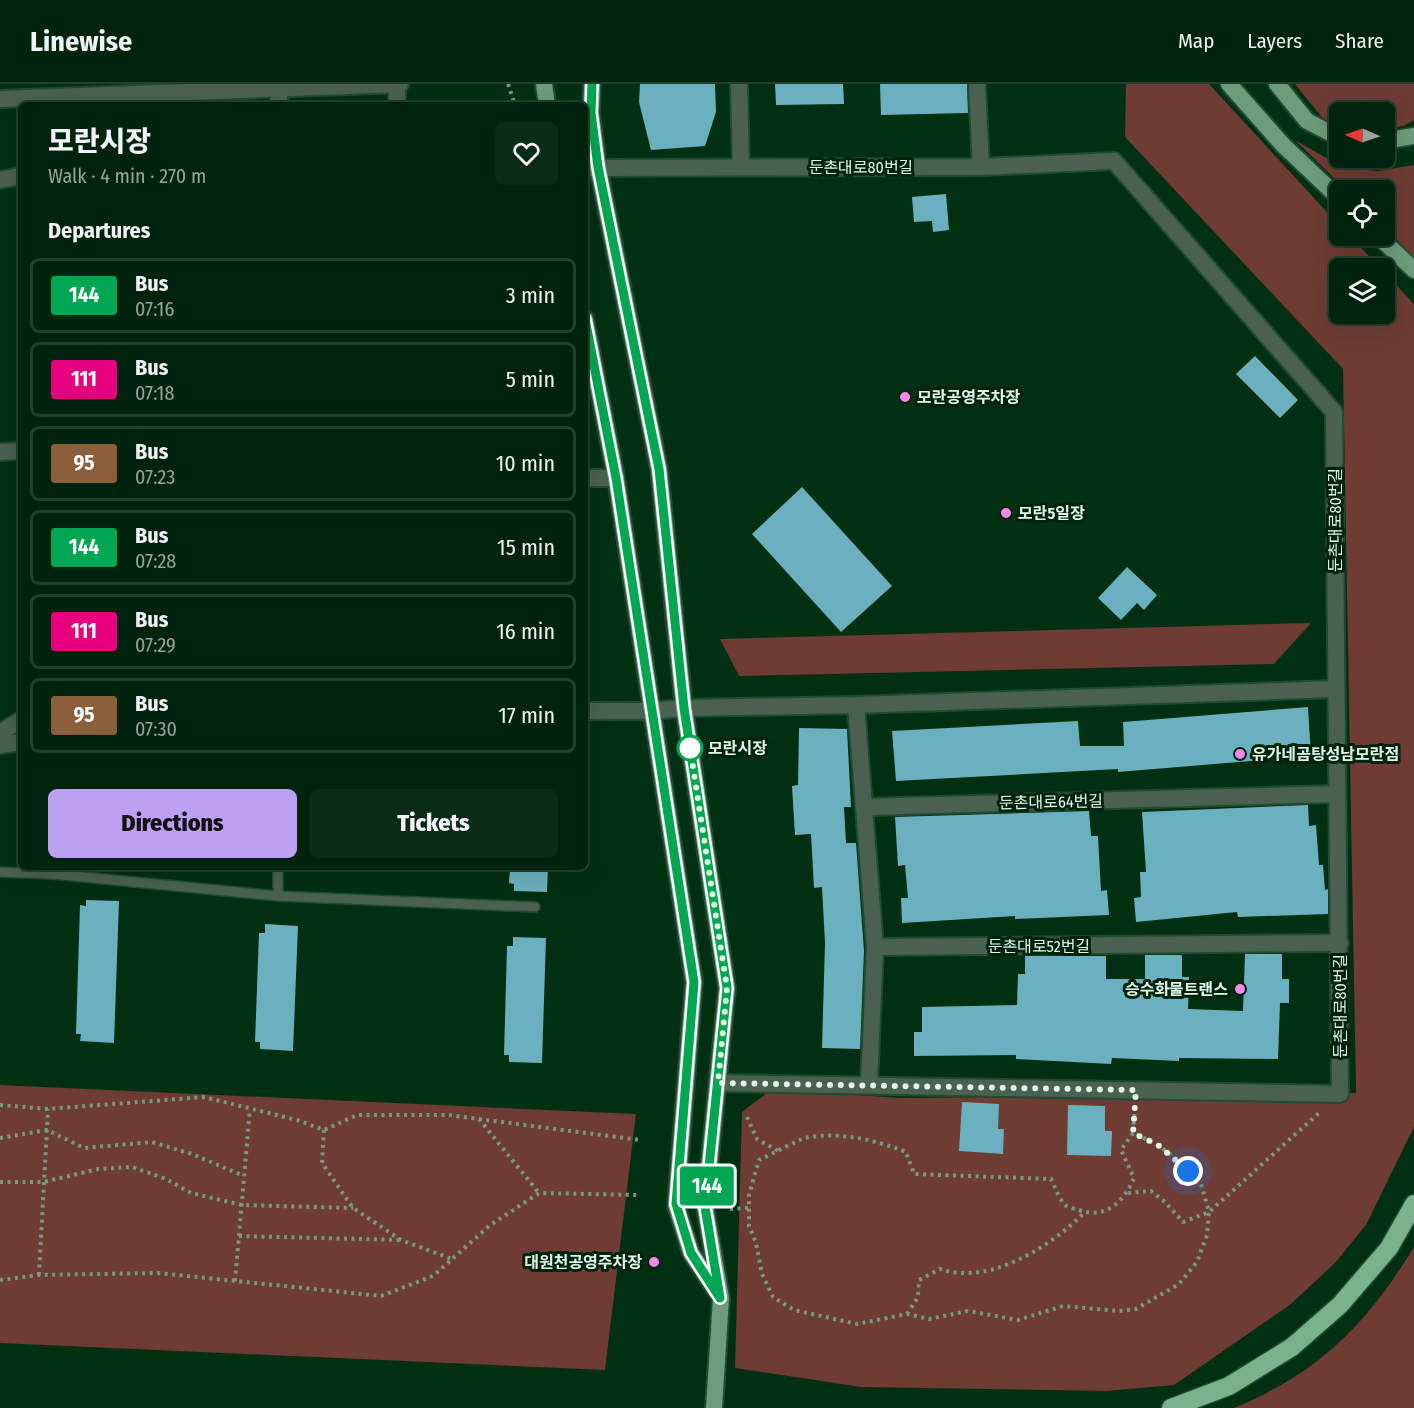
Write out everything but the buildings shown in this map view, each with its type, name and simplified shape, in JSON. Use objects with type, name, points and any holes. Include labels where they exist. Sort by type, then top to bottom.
[{"type":"highway","points":[[1171,1408],[1228,1386],[1292,1347],[1340,1305],[1389,1248],[1414,1204]]},
{"type":"main road","points":[[544,84],[547,102]]},
{"type":"main road","points":[[592,84],[592,167],[659,469],[684,708],[727,988],[705,1207],[720,1298],[718,1377],[714,1408]]},
{"type":"main road","points":[[1229,84],[1283,145],[1329,189]]},
{"type":"main road","points":[[1277,84],[1307,121],[1329,132]]},
{"type":"main road","points":[[1395,139],[1414,136]]},
{"type":"main road","points":[[1389,246],[1414,270]]},
{"type":"main road","points":[[588,334],[616,478],[694,982],[676,1204],[691,1253],[720,1298]]},
{"type":"street","points":[[0,99],[66,95],[279,97],[399,84],[397,102]]},
{"type":"street","points":[[739,84],[741,166]]},
{"type":"street","points":[[977,84],[981,167]]},
{"type":"street","name":"둔촌대로80번길","points":[[592,167],[981,167],[1114,161],[1334,412],[1340,1094]]},
{"type":"street","points":[[0,180],[18,177]]},
{"type":"street","points":[[0,452],[18,451]]},
{"type":"street","points":[[588,478],[616,478]]},
{"type":"street","points":[[588,711],[856,705],[1336,689]]},
{"type":"street","points":[[856,705],[866,807],[875,947],[869,1084]]},
{"type":"street","points":[[0,733],[18,722]]},
{"type":"street","points":[[0,745],[18,742]]},
{"type":"street","name":"둔촌대로64번길","points":[[866,807],[1337,794]]},
{"type":"street","name":"둔촌대로52번길","points":[[875,947],[1340,943]]},
{"type":"street","points":[[718,1083],[1340,1094]]},
{"type":"lane","points":[[278,870],[278,896]]},
{"type":"lane","points":[[0,872],[52,874],[278,896],[535,907]]},
{"type":"path","points":[[508,84],[514,102]]},
{"type":"path","points":[[1133,1133],[1158,1145],[1201,1184],[1209,1212],[1207,1235],[1197,1262],[1179,1284],[1137,1309],[1119,1311],[1063,1306],[1018,1320],[968,1311],[929,1319],[907,1314],[857,1324],[794,1310],[773,1297],[762,1274],[756,1243],[749,1226],[748,1208],[759,1161],[803,1139],[823,1136],[875,1140],[906,1152],[914,1174],[1051,1179],[1066,1205],[1085,1212],[1106,1212],[1128,1193],[1134,1178],[1121,1150],[1133,1133],[1136,1090]]},
{"type":"path","points":[[1128,1193],[1151,1191],[1165,1202],[1183,1222],[1209,1212],[1340,1094]]},
{"type":"path","points":[[0,1105],[48,1108],[204,1097],[324,1130],[357,1115],[448,1115],[640,1140]]},
{"type":"path","points":[[39,1275],[48,1108]]},
{"type":"path","points":[[235,1281],[250,1108]]},
{"type":"path","points":[[747,1117],[757,1139],[778,1152]]},
{"type":"path","points":[[479,1118],[539,1193]]},
{"type":"path","points":[[0,1138],[47,1130],[84,1148],[152,1142],[192,1154],[244,1176]]},
{"type":"path","points":[[324,1130],[322,1163],[353,1208],[401,1240],[452,1259]]},
{"type":"path","points":[[0,1182],[44,1182],[98,1169],[132,1167],[166,1179],[191,1193],[242,1205],[353,1208]]},
{"type":"path","points":[[0,1280],[39,1275],[158,1273],[381,1296],[433,1276],[489,1226],[539,1193],[639,1195]]},
{"type":"path","points":[[730,1209],[748,1208]]},
{"type":"path","points":[[907,1314],[918,1297],[919,1280],[926,1274],[940,1269],[956,1274],[1015,1261],[1065,1232],[1085,1212]]},
{"type":"path","points":[[239,1236],[401,1240]]},
{"type":"shaded area","points":[[1126,84],[1209,84],[1329,214],[1329,246],[1359,246],[1371,258],[1329,258],[1329,324],[1395,324],[1395,284],[1414,304],[1414,1127],[1366,1225],[1335,1263],[1291,1304],[1174,1385],[1107,1391],[861,1387],[735,1368],[742,1112],[771,1090],[902,1098],[1356,1093],[1343,369],[1125,137]]},
{"type":"shaded area","points":[[1295,84],[1414,84],[1414,120],[1404,126],[1395,127],[1395,102],[1329,102],[1329,122],[1324,120]]},
{"type":"shaded area","points":[[1295,140],[1329,159],[1329,168],[1378,171],[1414,165],[1414,257],[1395,238],[1395,180],[1336,180]]},
{"type":"shaded area","points":[[1311,623],[1274,664],[739,676],[720,639]]},
{"type":"shaded area","points":[[0,1085],[636,1114],[605,1370],[0,1343]]},
{"type":"shaded area","points":[[1414,1247],[1414,1408],[1234,1408],[1292,1379],[1338,1343],[1378,1300]]},
{"type":"bus line","name":"144","points":[[588,335],[616,478],[694,982],[676,1204],[691,1253],[720,1298],[705,1207],[727,988],[684,708],[659,469],[598,167],[591,113],[592,84]]},
{"type":"place","name":"모란공영주차장","points":[[905,397]]},
{"type":"place","name":"모란5일장","points":[[1006,513]]},
{"type":"place","name":"모란시장","points":[[690,748]]},
{"type":"place","name":"유가네곰탕성남모란점","points":[[1240,754]]},
{"type":"place","name":"승수화물트랜스","points":[[1240,989]]},
{"type":"place","name":"대원천공영주차장","points":[[654,1262]]},
{"type":"route","points":[[690,748],[689,741],[727,988],[718,1083],[1136,1090],[1133,1133],[1158,1145],[1188,1171]]}]
